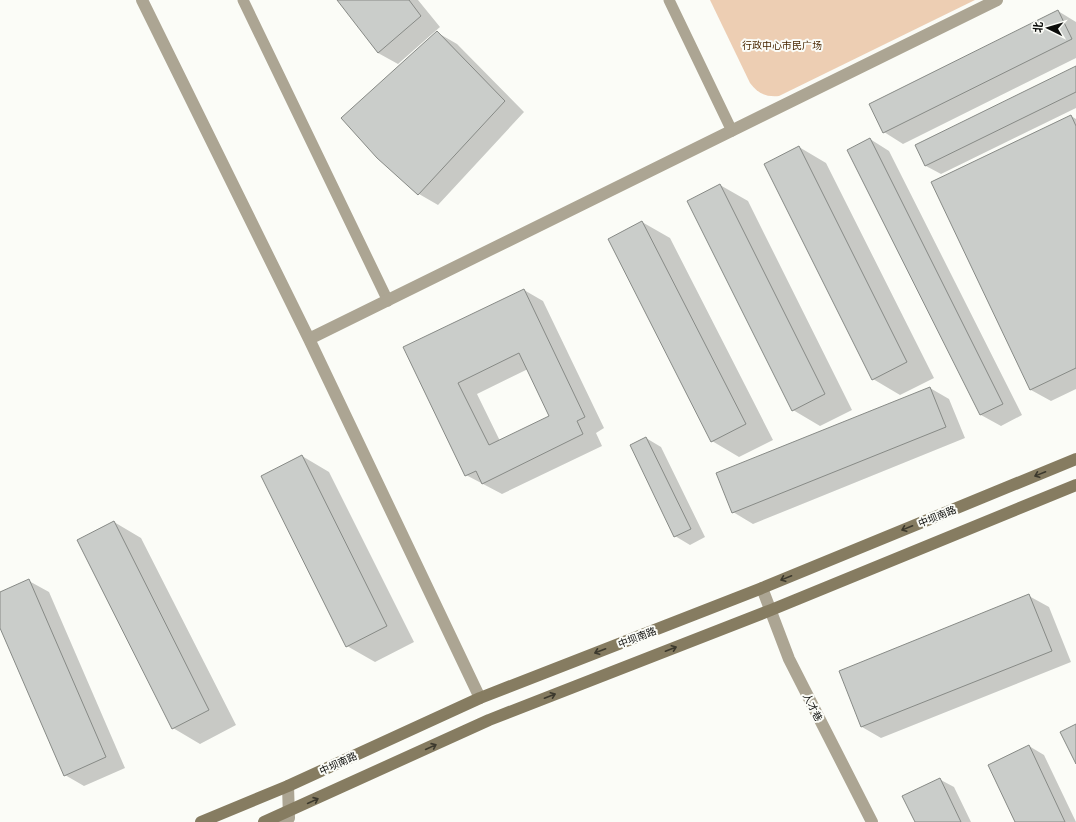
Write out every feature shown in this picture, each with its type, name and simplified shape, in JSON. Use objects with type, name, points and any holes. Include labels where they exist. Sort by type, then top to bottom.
[{"type":"main road","name":"中坝南路","points":[[201,822],[288,786],[480,698],[762,588],[1076,459]]},
{"type":"main road","points":[[264,822],[489,720],[771,610],[1076,485]]},
{"type":"street","points":[[142,0],[309,339],[480,698]]},
{"type":"street","points":[[309,339],[997,0]]},
{"type":"street","name":"人才巷","points":[[762,588],[789,659],[872,822]]},
{"type":"street","points":[[280,822],[289,818],[288,786]]},
{"type":"lane","points":[[242,0],[388,301]]},
{"type":"lane","points":[[669,0],[732,131]]},
{"type":"green space","name":"行政中心市民广场","points":[[710,0],[975,0],[779,96],[774,96],[759,92],[750,83]]},
{"type":"building","points":[[337,0],[409,0],[421,16],[378,53]]},
{"type":"building","points":[[1058,10],[1072,39],[883,133],[869,104]]},
{"type":"building","points":[[437,31],[505,101],[418,195],[377,158],[341,118]]},
{"type":"building","points":[[1076,66],[1076,92],[925,166],[915,145]]},
{"type":"building","points":[[1071,115],[1076,126],[1076,368],[1030,390],[931,182]]},
{"type":"building","points":[[870,138],[1003,404],[980,415],[847,150]]},
{"type":"building","points":[[799,146],[907,362],[872,380],[764,164]]},
{"type":"building","points":[[720,184],[825,394],[792,411],[687,201]]},
{"type":"building","points":[[642,221],[746,424],[711,442],[608,239]]},
{"type":"building","points":[[524,289],[585,417],[577,421],[583,434],[482,484],[476,471],[465,476],[403,347]],"holes":[[[519,353],[549,416],[489,445],[458,383]]]},
{"type":"building","points":[[930,387],[946,427],[732,513],[716,473]]},
{"type":"building","points":[[646,437],[691,529],[674,537],[630,445]]},
{"type":"building","points":[[302,455],[387,626],[346,647],[261,476]]},
{"type":"building","points":[[114,521],[209,710],[172,729],[77,540]]},
{"type":"building","points":[[29,579],[106,757],[64,776],[0,628],[0,592]]},
{"type":"building","points":[[1029,594],[1052,651],[861,727],[839,671]]},
{"type":"building","points":[[1076,724],[1076,764],[1060,732]]},
{"type":"building","points":[[1029,745],[1065,822],[1015,822],[988,765]]},
{"type":"building","points":[[940,778],[961,822],[915,822],[902,796]]}]
